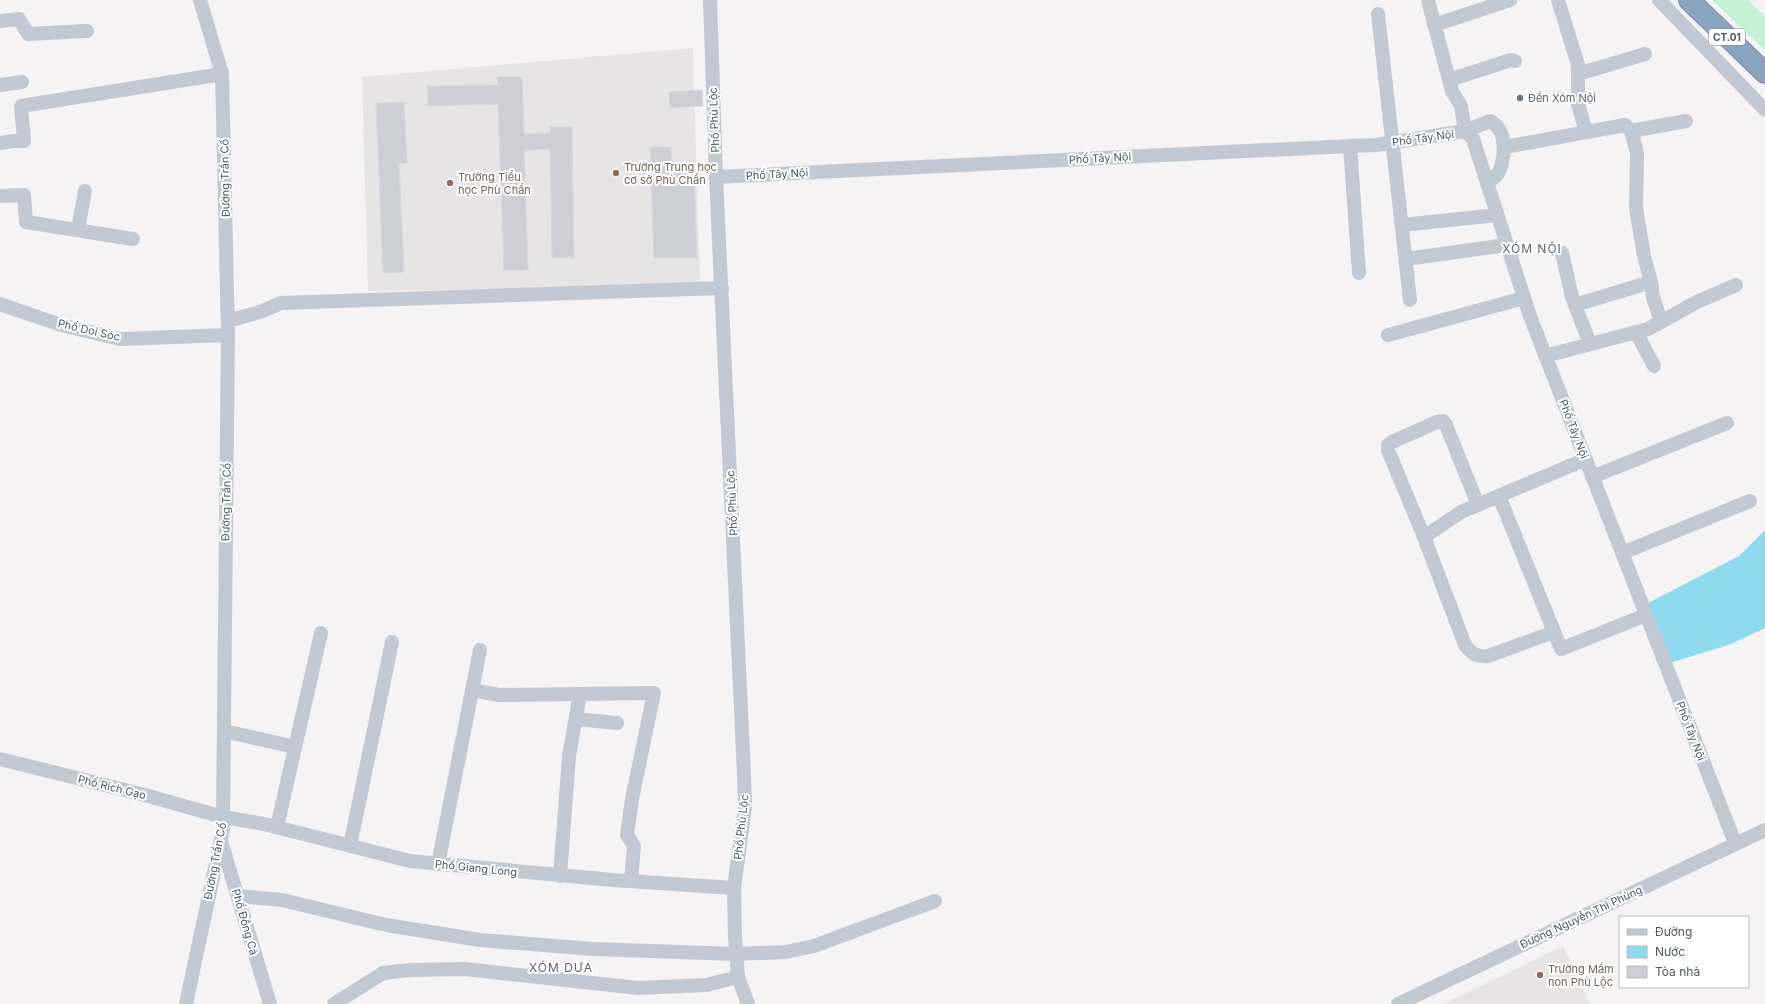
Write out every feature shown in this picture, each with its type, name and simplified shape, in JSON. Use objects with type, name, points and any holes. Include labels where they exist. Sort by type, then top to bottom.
[{"type":"highway","name":"CT.01","points":[[1690,0],[1765,74]]},
{"type":"street","name":"Đường Trần Cố","points":[[186,1004],[221,841],[224,817],[228,328],[222,74],[200,0]]},
{"type":"street","name":"Phố Phù Lộc","points":[[710,0],[716,177],[745,800],[734,888],[735,954],[738,977],[748,1004]]},
{"type":"street","points":[[1428,0],[1452,91],[1462,106],[1465,131],[1490,121],[1497,124],[1505,147],[1498,174],[1487,183]]},
{"type":"street","points":[[1434,25],[1510,0]]},
{"type":"street","points":[[1558,0],[1578,66],[1578,104],[1586,132]]},
{"type":"street","points":[[1659,0],[1765,110]]},
{"type":"street","points":[[1378,14],[1410,300]]},
{"type":"street","points":[[0,20],[19,19],[28,34],[87,31]]},
{"type":"street","points":[[1578,74],[1645,54]]},
{"type":"street","points":[[1449,80],[1511,60],[1515,61]]},
{"type":"street","points":[[0,143],[24,141],[21,106],[222,74]]},
{"type":"street","points":[[0,85],[22,82]]},
{"type":"street","points":[[1631,131],[1686,121]]},
{"type":"street","points":[[1505,147],[1626,125],[1631,131],[1636,154],[1636,208],[1644,256],[1652,282],[1653,297],[1661,322]]},
{"type":"street","name":"Phố Tây Nội","points":[[716,177],[1350,146],[1393,142],[1465,131],[1473,140],[1524,298],[1545,356],[1735,843]]},
{"type":"street","points":[[1350,146],[1359,273]]},
{"type":"street","points":[[78,230],[85,191]]},
{"type":"street","points":[[0,196],[24,194],[26,222],[133,239]]},
{"type":"street","points":[[1402,225],[1497,215]]},
{"type":"street","points":[[1406,258],[1507,245]]},
{"type":"street","points":[[1562,253],[1575,305],[1590,344]]},
{"type":"street","points":[[1575,305],[1652,282]]},
{"type":"street","points":[[1545,356],[1648,329],[1736,285]]},
{"type":"street","name":"Phố Doi Sóc","points":[[0,304],[61,325],[120,339],[228,328],[281,303],[722,288]]},
{"type":"street","points":[[1388,334],[1524,298]]},
{"type":"street","points":[[1636,332],[1654,366]]},
{"type":"street","points":[[1478,505],[1446,425],[1443,421],[1437,422],[1388,445],[1388,450],[1470,652],[1479,657],[1488,656],[1554,632]]},
{"type":"street","points":[[1592,477],[1726,423]]},
{"type":"street","points":[[1424,537],[1461,512],[1586,459]]},
{"type":"street","points":[[1499,496],[1561,649],[1646,615]]},
{"type":"street","points":[[1622,553],[1750,501]]},
{"type":"street","points":[[277,827],[321,632]]},
{"type":"street","points":[[350,846],[392,642]]},
{"type":"street","points":[[438,864],[480,650]]},
{"type":"street","points":[[472,690],[500,695],[654,693],[632,799],[627,835],[634,846],[631,881]]},
{"type":"street","points":[[560,876],[569,756],[580,694]]},
{"type":"street","points":[[576,719],[618,723]]},
{"type":"street","points":[[224,731],[295,747]]},
{"type":"street","name":"Phố Rích Gạo","points":[[0,759],[145,795],[224,817]]},
{"type":"street","name":"Phố Giang Long","points":[[224,817],[277,827],[410,861],[560,876],[734,888]]},
{"type":"street","name":"Đường Nguyễn Thì Phùng","points":[[1398,1004],[1765,830]]},
{"type":"street","name":"Phố Đồng Cả","points":[[221,841],[270,1004]]},
{"type":"street","points":[[238,896],[282,900],[386,925],[480,940],[593,949],[735,954],[786,952],[814,946],[935,901]]},
{"type":"street","points":[[334,1004],[383,972],[410,970],[465,969],[638,988],[706,985],[738,977]]},
{"type":"shaded area","points":[[693,48],[700,283],[537,289],[368,291],[362,77]]},
{"type":"shaded area","name":"Trường Mầm non Phù Lộc","points":[[1563,946],[1590,1004],[1443,1004]]},
{"type":"green space","points":[[1712,0],[1748,0],[1765,16],[1765,50]]},
{"type":"water","points":[[1765,530],[1765,628],[1731,644],[1670,663],[1648,603],[1739,556]]},
{"type":"building","points":[[497,77],[522,77],[524,134],[550,133],[550,127],[572,127],[574,258],[552,258],[550,149],[524,150],[528,270],[504,270],[498,104],[428,106],[427,86],[498,85]]},
{"type":"building","points":[[702,90],[703,106],[670,108],[669,92]]},
{"type":"building","points":[[404,102],[407,163],[399,163],[404,272],[383,273],[376,103]]},
{"type":"building","points":[[650,147],[671,147],[672,173],[694,172],[697,258],[654,258]]},
{"type":"place","name":"Đền Xóm Nội","points":[[1520,98]]},
{"type":"place","name":"Trường Trung học cơ sở Phù Chẩn","points":[[616,173]]},
{"type":"place","name":"Trường Tiểu học Phù Chẩn","points":[[450,183]]},
{"type":"place","name":"Trường Mầm non Phù Lộc","points":[[1540,975]]},
{"type":"district","name":"XÓM NỘI","points":[[1532,248]]},
{"type":"district","name":"XÓM DƯA","points":[[561,967]]}]
